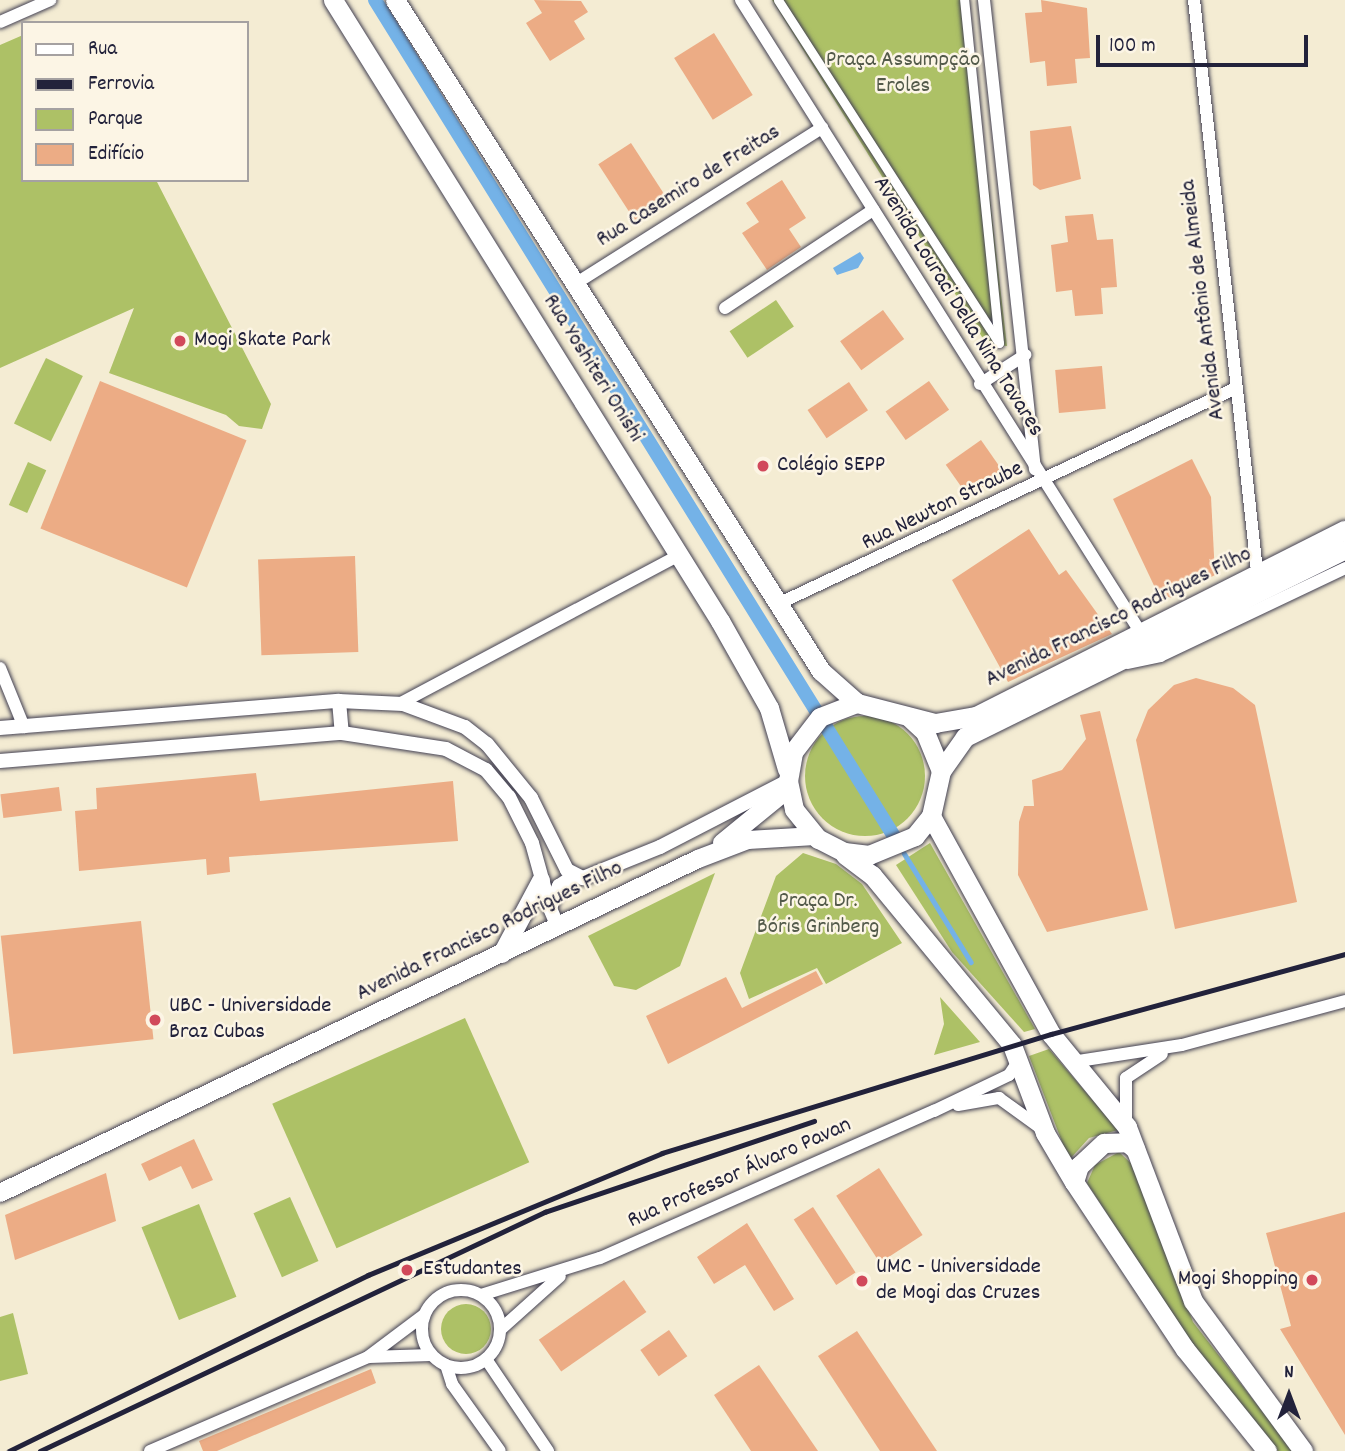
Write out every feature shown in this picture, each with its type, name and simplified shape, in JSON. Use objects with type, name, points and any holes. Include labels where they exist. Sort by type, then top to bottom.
[{"type":"main road","name":"Rua Yoshiteri Onishi","points":[[334,0],[680,555],[769,709],[788,781]]},
{"type":"main road","name":"Rua Yoshiteri Onishi","points":[[395,0],[578,282],[821,671],[857,703]]},
{"type":"main road","name":"Avenida Francisco Rodrigues Filho","points":[[0,1192],[698,859],[748,840],[820,840],[869,855],[894,849],[931,816],[941,771],[965,737],[1108,668],[1259,585],[1345,530]]},
{"type":"main road","name":"Avenida Francisco Rodrigues Filho","points":[[698,859],[759,818],[788,781],[803,734],[820,717],[857,703],[936,723],[976,716],[1141,633],[1345,549]]},
{"type":"main road","points":[[909,717],[930,741],[941,771]]},
{"type":"main road","points":[[788,781],[794,809],[820,840],[872,875],[1020,1057],[1045,1133],[1074,1182],[1185,1349],[1267,1451]]},
{"type":"main road","points":[[931,816],[1071,1062],[1127,1127],[1193,1301],[1303,1451]]},
{"type":"main road","points":[[502,954],[541,881]]},
{"type":"main road","points":[[1074,1182],[1079,1166],[1104,1143],[1127,1142],[1135,1149]]},
{"type":"street","points":[[0,22],[50,0]]},
{"type":"street","name":"Avenida Louraci Della Nina Tavares","points":[[741,0],[1038,478],[1141,633]]},
{"type":"street","points":[[778,0],[999,343],[964,0]]},
{"type":"street","points":[[984,0],[1038,478]]},
{"type":"street","name":"Avenida Antônio de Almeida","points":[[1194,0],[1259,585]]},
{"type":"street","name":"Rua Casemiro de Freitas","points":[[578,282],[822,128]]},
{"type":"street","points":[[725,308],[873,210]]},
{"type":"street","points":[[979,384],[1025,355]]},
{"type":"street","name":"Rua Newton Straube","points":[[780,603],[1038,478],[1236,388]]},
{"type":"street","points":[[399,704],[680,555]]},
{"type":"street","points":[[1108,668],[1160,656],[1345,568]]},
{"type":"street","points":[[0,668],[23,727]]},
{"type":"street","points":[[0,728],[339,701],[399,704],[464,727],[487,744],[531,798],[574,876]]},
{"type":"street","points":[[339,701],[347,733]]},
{"type":"street","points":[[347,733],[354,701]]},
{"type":"street","points":[[0,761],[347,733],[446,749],[486,770],[525,826],[558,927]]},
{"type":"street","points":[[550,908],[559,886],[574,876],[602,874],[788,781]]},
{"type":"street","points":[[1071,1062],[1182,1045],[1345,1000]]},
{"type":"street","points":[[1127,1127],[1124,1085],[1131,1070],[1182,1045]]},
{"type":"street","name":"Rua Professor Álvaro Pavan","points":[[481,1295],[562,1273],[934,1111],[1009,1075],[1020,1057]]},
{"type":"street","name":"Rua Professor Álvaro Pavan","points":[[934,1111],[999,1098],[1045,1133]]},
{"type":"street","name":"Rua Professor Álvaro Pavan","points":[[500,1329],[562,1273]]},
{"type":"street","points":[[150,1451],[368,1357],[424,1315],[442,1294],[481,1295],[496,1310],[500,1329],[486,1359]]},
{"type":"street","points":[[424,1315],[424,1343],[431,1355],[446,1365],[452,1384],[500,1451]]},
{"type":"street","points":[[368,1357],[431,1355]]},
{"type":"street","points":[[446,1365],[486,1359]]},
{"type":"street","points":[[486,1359],[548,1451]]},
{"type":"green space","name":"Praça Assumpção Eroles","points":[[772,0],[967,0],[1007,346],[987,345]]},
{"type":"green space","points":[[21,36],[21,182],[157,182],[271,404],[262,429],[239,426],[226,415],[109,373],[134,308],[0,368],[0,45]]},
{"type":"green space","points":[[776,300],[794,327],[747,358],[730,331]]},
{"type":"green space","points":[[46,358],[83,376],[51,442],[14,424]]},
{"type":"green space","points":[[28,462],[46,470],[27,513],[9,505]]},
{"type":"green space","points":[[865,716],[888,721],[907,734],[920,753],[925,776],[920,799],[907,818],[888,831],[865,836],[842,831],[823,818],[810,799],[805,776],[810,753],[823,734],[842,721]]},
{"type":"green space","points":[[930,843],[1035,1029],[1024,1032],[952,952],[896,865]]},
{"type":"green space","name":"Praça Dr. Bóris Grinberg","points":[[803,853],[836,864],[862,884],[902,943],[826,984],[817,968],[749,999],[740,973],[776,876]]},
{"type":"green space","points":[[715,873],[680,966],[636,990],[614,986],[588,936]]},
{"type":"green space","points":[[940,997],[980,1042],[934,1055],[944,1024]]},
{"type":"green space","points":[[465,1018],[529,1162],[337,1248],[272,1104]]},
{"type":"green space","points":[[1049,1049],[1118,1130],[1089,1138],[1069,1160],[1029,1056]]},
{"type":"green space","points":[[1119,1152],[1135,1167],[1193,1322],[1293,1451],[1274,1451],[1184,1332],[1087,1183],[1095,1165]]},
{"type":"green space","points":[[290,1197],[318,1261],[282,1277],[253,1213]]},
{"type":"green space","points":[[199,1204],[236,1297],[179,1320],[142,1227]]},
{"type":"green space","points":[[466,1304],[484,1311],[491,1329],[484,1347],[466,1354],[448,1347],[441,1329],[448,1311]]},
{"type":"green space","points":[[13,1313],[28,1374],[0,1381],[0,1317]]},
{"type":"water","points":[[860,252],[864,258],[858,268],[837,275],[833,268]]},
{"type":"building","points":[[534,0],[581,1],[588,12],[574,21],[585,39],[550,61],[526,23],[542,13]]},
{"type":"building","points":[[1041,0],[1087,8],[1090,58],[1075,59],[1077,83],[1047,86],[1045,61],[1030,63],[1025,13],[1042,12]]},
{"type":"building","points":[[714,33],[753,95],[713,120],[674,58]]},
{"type":"building","points":[[1071,126],[1081,179],[1040,190],[1033,185],[1030,131]]},
{"type":"building","points":[[631,143],[667,199],[635,220],[598,164]]},
{"type":"building","points":[[782,180],[806,218],[789,229],[801,247],[767,270],[742,233],[759,222],[746,203]]},
{"type":"building","points":[[1093,214],[1097,240],[1113,239],[1117,287],[1101,288],[1103,314],[1075,316],[1072,290],[1056,292],[1051,245],[1068,242],[1065,216]]},
{"type":"building","points":[[883,310],[904,339],[861,370],[840,341]]},
{"type":"building","points":[[1102,366],[1106,409],[1059,413],[1055,370]]},
{"type":"building","points":[[100,381],[246,440],[187,588],[40,528]]},
{"type":"building","points":[[929,381],[949,410],[906,440],[886,411]]},
{"type":"building","points":[[849,382],[868,410],[827,438],[808,410]]},
{"type":"building","points":[[981,440],[1003,472],[968,497],[946,465]]},
{"type":"building","points":[[1192,459],[1211,497],[1215,575],[1172,598],[1158,594],[1113,499]]},
{"type":"building","points":[[1029,529],[1059,575],[1066,570],[1112,634],[1008,682],[952,580]]},
{"type":"building","points":[[355,556],[358,652],[261,655],[258,559]]},
{"type":"building","points":[[1196,678],[1233,688],[1255,705],[1297,902],[1175,929],[1136,740],[1148,710],[1174,685]]},
{"type":"building","points":[[1100,711],[1148,910],[1047,932],[1018,875],[1019,822],[1024,806],[1034,806],[1032,780],[1062,770],[1086,739],[1080,715]]},
{"type":"building","points":[[256,773],[260,801],[453,781],[458,841],[229,857],[230,872],[207,875],[206,859],[79,871],[75,811],[97,809],[96,788]]},
{"type":"building","points":[[59,787],[62,811],[3,818],[0,794]]},
{"type":"building","points":[[141,921],[153,1039],[13,1054],[1,936]]},
{"type":"building","points":[[816,971],[823,984],[668,1064],[646,1016],[726,977],[742,1008]]},
{"type":"building","points":[[194,1139],[213,1180],[192,1189],[181,1166],[149,1181],[141,1164]]},
{"type":"building","points":[[879,1168],[923,1235],[880,1263],[836,1196]]},
{"type":"building","points":[[106,1173],[116,1221],[15,1260],[5,1215]]},
{"type":"building","points":[[813,1207],[855,1272],[836,1285],[794,1220]]},
{"type":"building","name":"Mogi Shopping","points":[[1345,1212],[1345,1435],[1280,1329],[1291,1326],[1266,1233]]},
{"type":"building","points":[[747,1223],[794,1299],[774,1311],[745,1265],[714,1284],[697,1257]]},
{"type":"building","points":[[624,1280],[646,1312],[561,1372],[539,1340]]},
{"type":"building","points":[[669,1330],[687,1356],[659,1376],[640,1350]]},
{"type":"building","points":[[857,1331],[937,1451],[880,1451],[818,1356]]},
{"type":"building","points":[[759,1365],[818,1451],[751,1451],[714,1395]]},
{"type":"building","points":[[371,1369],[376,1383],[217,1451],[203,1451],[199,1441]]},
{"type":"waterway","points":[[375,0],[895,838]]},
{"type":"waterway","points":[[904,853],[971,962]]},
{"type":"railway","points":[[9,1451],[368,1275],[662,1153],[1051,1034],[1345,954]]},
{"type":"railway","points":[[40,1451],[545,1212],[814,1121]]},
{"type":"place","name":"Mogi Skate Park","points":[[180,341]]},
{"type":"place","name":"Colégio SEPP","points":[[763,466]]},
{"type":"place","name":"UBC - Universidade Braz Cubas","points":[[155,1020]]},
{"type":"place","name":"Estudantes","points":[[407,1270]]},
{"type":"place","name":"Mogi Shopping","points":[[1312,1280]]},
{"type":"place","name":"UMC - Universidade de Mogi das Cruzes","points":[[862,1281]]}]
